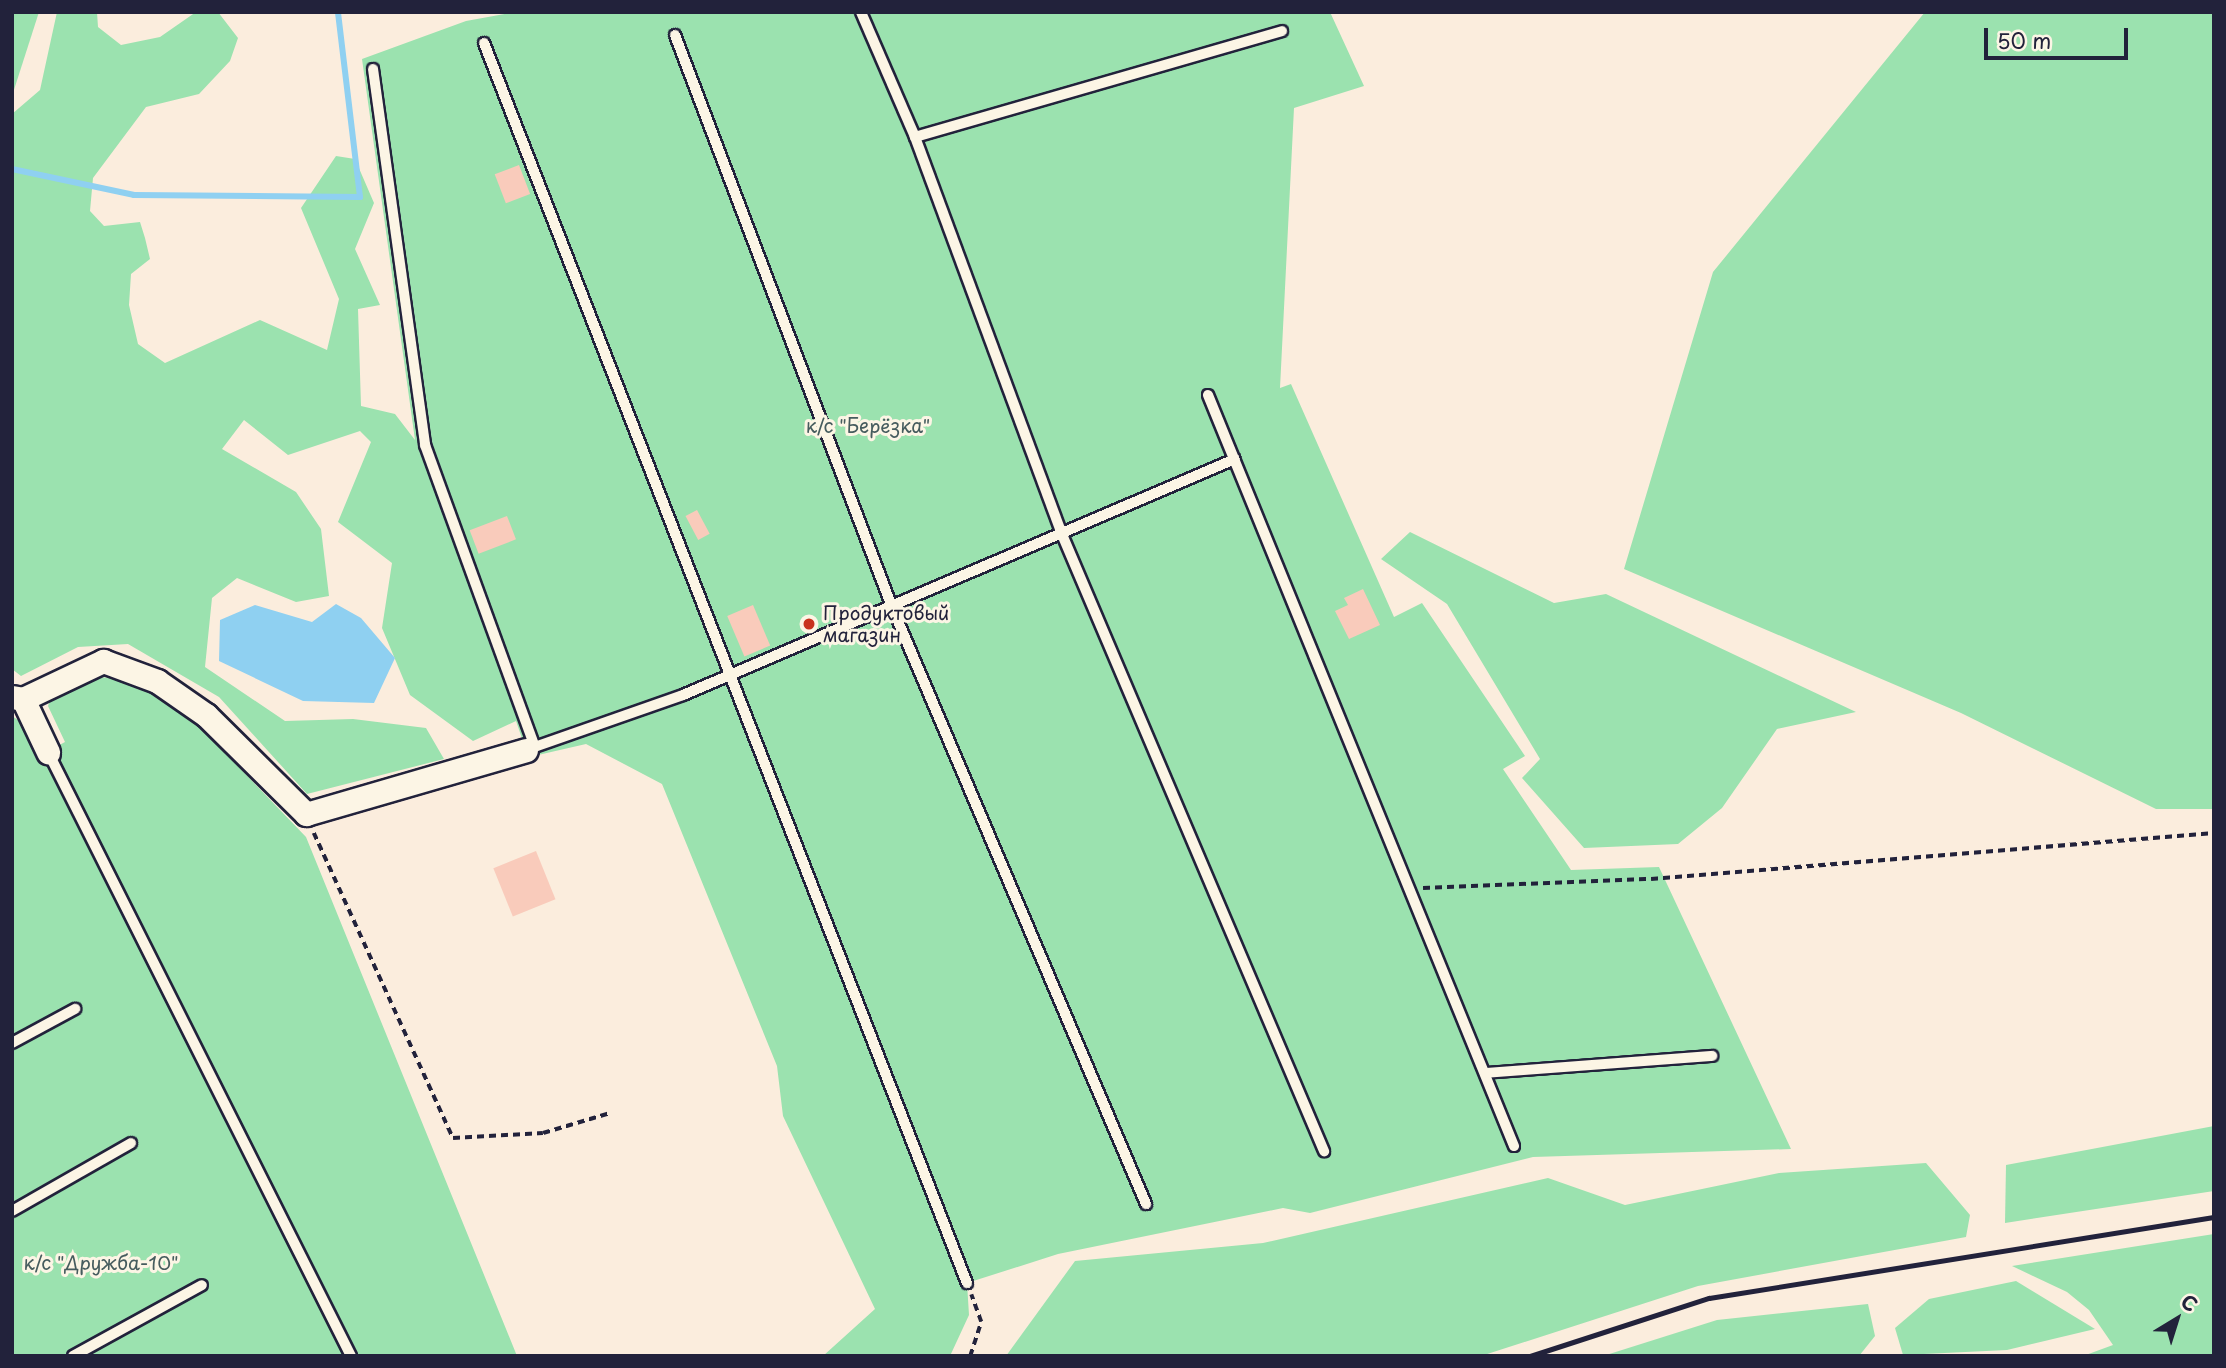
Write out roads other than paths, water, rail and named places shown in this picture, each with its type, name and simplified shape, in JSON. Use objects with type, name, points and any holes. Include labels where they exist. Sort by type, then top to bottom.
[{"type":"street","points":[[48,752],[18,698],[103,661],[157,681],[206,715],[306,814],[530,749]]},
{"type":"lane","points":[[861,12],[915,137],[1061,532],[1324,1151]]},
{"type":"lane","points":[[915,137],[1282,31]]},
{"type":"lane","points":[[676,35],[892,607],[1146,1205]]},
{"type":"lane","points":[[484,43],[726,676],[808,862],[967,1283]]},
{"type":"lane","points":[[373,69],[425,445],[530,749],[726,676],[1235,459]]},
{"type":"lane","points":[[1208,395],[1514,1146]]},
{"type":"lane","points":[[48,752],[351,1356]]},
{"type":"lane","points":[[12,1043],[75,1009]]},
{"type":"lane","points":[[1485,1073],[1712,1056]]},
{"type":"lane","points":[[12,1211],[131,1143]]},
{"type":"lane","points":[[73,1356],[202,1285]]},
{"type":"water","points":[[336,604],[361,618],[395,658],[374,703],[303,701],[219,661],[220,620],[255,605],[312,622]]},
{"type":"waterway","points":[[12,169],[134,195],[360,197],[338,12]]},
{"type":"railway","points":[[1530,1356],[1709,1298],[2214,1217]]},
{"type":"place","name":"Продуктовый магазин","points":[[809,624]]},
{"type":"park label","name":"к/с \"Берёзка\"","points":[[868,426]]},
{"type":"park label","name":"к/с \"Дружба-10\"","points":[[101,1263]]}]
